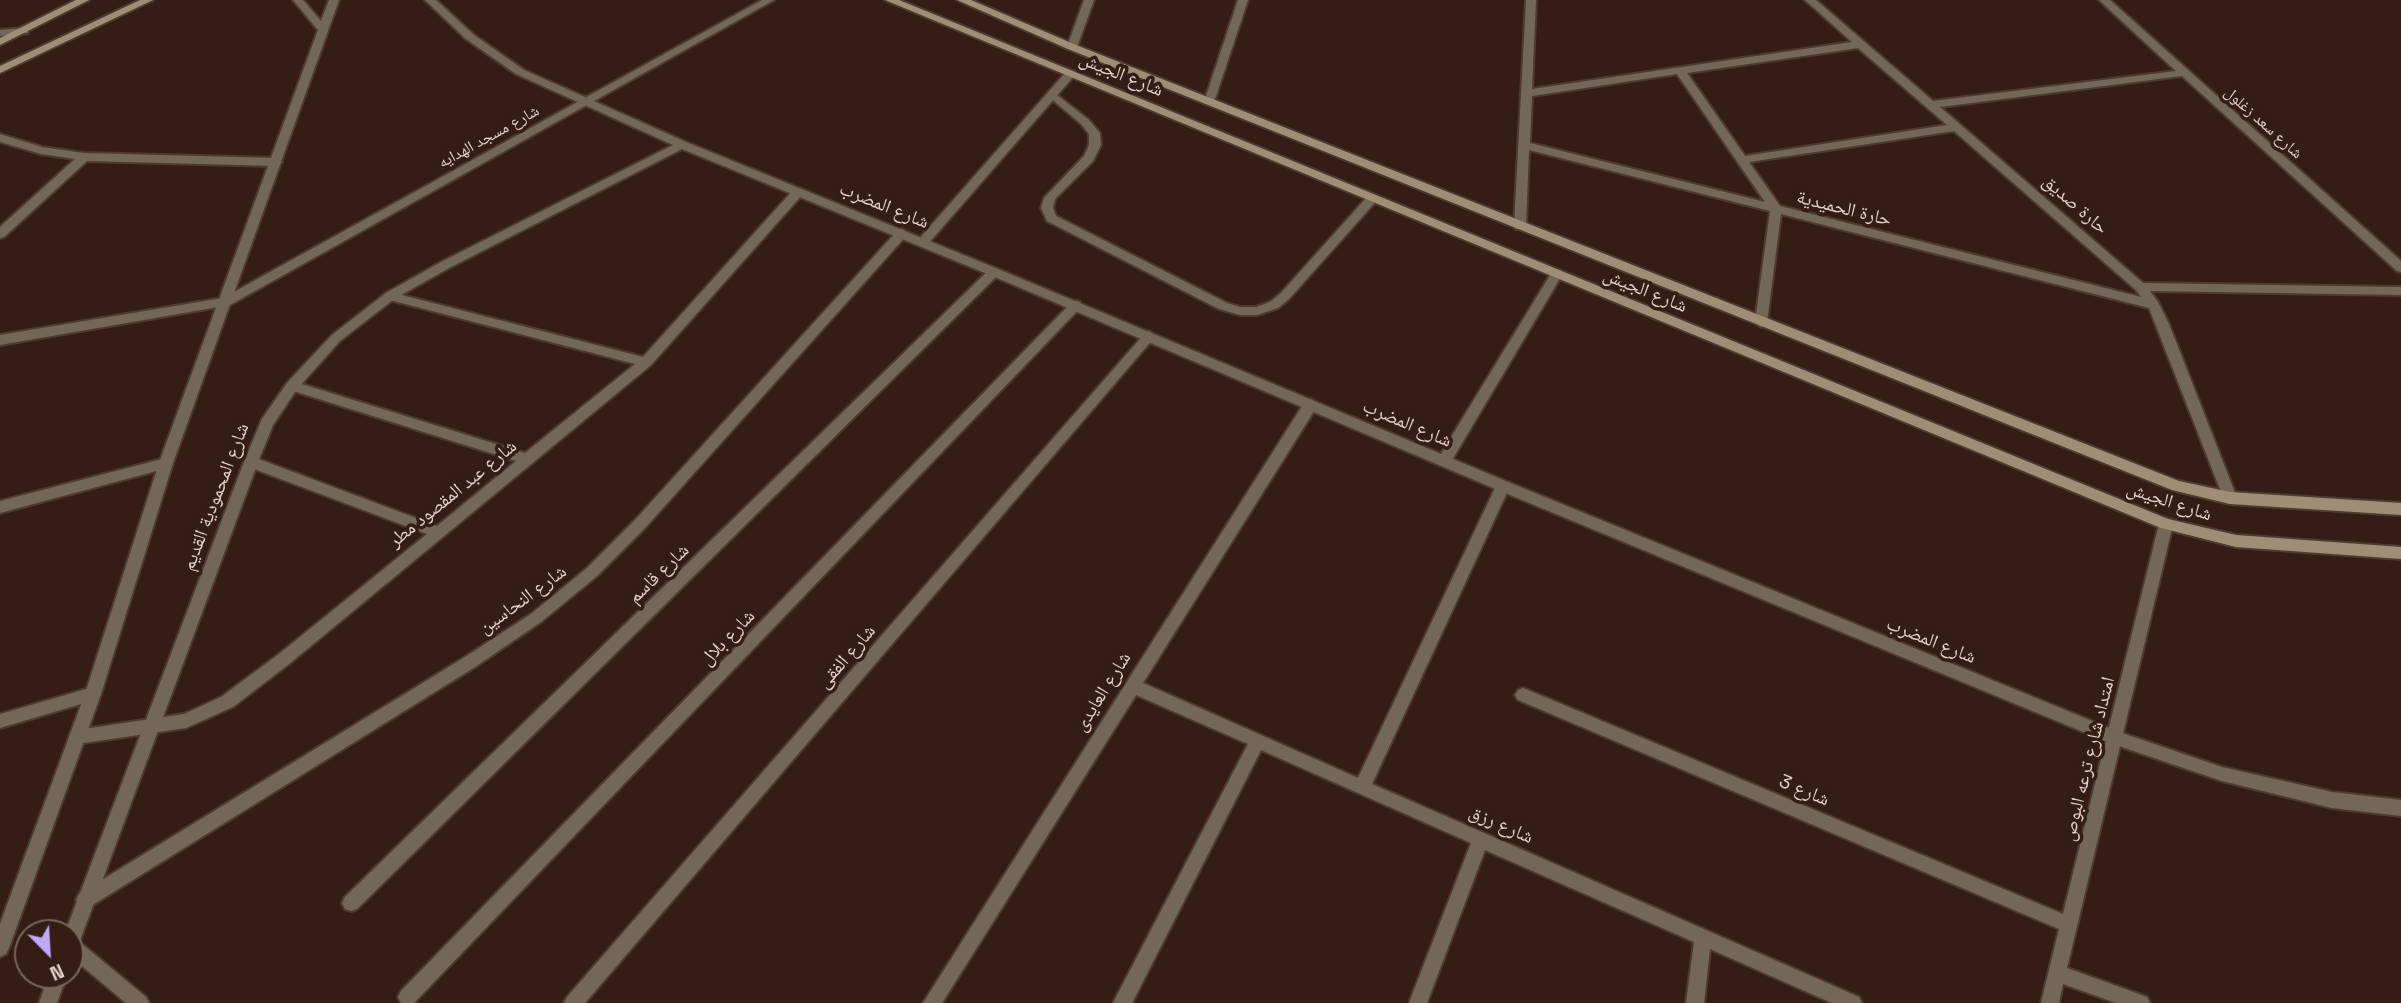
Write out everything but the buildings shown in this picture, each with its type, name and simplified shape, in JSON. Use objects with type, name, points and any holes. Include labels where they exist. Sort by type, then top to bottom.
[{"type":"main road","points":[[0,42],[84,0]]},
{"type":"main road","points":[[0,70],[148,0]]},
{"type":"main road","name":"شارع الجيش","points":[[890,0],[2166,524],[2236,541],[2401,553]]},
{"type":"main road","name":"شارع الجيش","points":[[962,0],[1209,102],[2177,486],[2231,498],[2401,509]]},
{"type":"street","points":[[298,0],[323,30]]},
{"type":"street","points":[[2,940],[93,694],[166,463],[334,0]]},
{"type":"street","name":"شارع المضرب","points":[[430,0],[470,37],[520,72],[682,145],[994,271],[1503,486],[2116,738],[2222,774],[2332,800],[2401,808]]},
{"type":"street","name":"شارع مسجد الهدايه","points":[[0,340],[226,302],[769,0]]},
{"type":"street","points":[[1072,47],[1089,0]]},
{"type":"street","points":[[1209,102],[1243,0]]},
{"type":"street","points":[[1520,226],[1531,0]]},
{"type":"street","name":"حارة صديق","points":[[1810,0],[2140,287],[2154,305],[2231,498]]},
{"type":"street","name":"شارع سعد زغلول","points":[[2104,0],[2401,268]]},
{"type":"street","points":[[0,33],[24,31]]},
{"type":"street","points":[[1527,93],[1862,44]]},
{"type":"street","points":[[1680,71],[1776,209],[1761,322]]},
{"type":"street","points":[[1932,105],[2184,73]]},
{"type":"street","points":[[923,242],[1070,75]]},
{"type":"street","points":[[1052,94],[1085,122],[1094,133],[1095,145],[1089,158],[1049,198],[1046,208],[1051,218],[1223,306],[1240,311],[1257,311],[1274,305],[1372,199]]},
{"type":"street","points":[[1742,160],[1958,127]]},
{"type":"street","points":[[0,138],[41,150],[84,157],[276,162]]},
{"type":"street","name":"شارع المحمودية القديم","points":[[79,919],[251,461],[267,423],[292,386],[336,338],[390,296],[445,265],[682,145]]},
{"type":"street","name":"حارة الحميدية","points":[[1525,145],[2154,305]]},
{"type":"street","points":[[0,234],[84,157]]},
{"type":"street","name":"شارع عبد المقصود مطر","points":[[77,737],[186,721],[227,702],[284,659],[646,362],[798,192]]},
{"type":"street","name":"شارع النحاسين","points":[[85,900],[470,662],[536,618],[592,572],[640,524],[902,233]]},
{"type":"street","name":"شارع قاسم","points":[[351,904],[994,271]]},
{"type":"street","points":[[1444,461],[1556,275]]},
{"type":"street","points":[[2140,287],[2401,291]]},
{"type":"street","points":[[390,296],[646,362]]},
{"type":"street","name":"شارع بلال","points":[[407,997],[1076,305]]},
{"type":"street","name":"شارع الفقى","points":[[573,1003],[1149,336]]},
{"type":"street","points":[[292,386],[526,459]]},
{"type":"street","name":"شارع العايدى","points":[[932,1003],[1311,404]]},
{"type":"street","points":[[251,461],[438,532]]},
{"type":"street","points":[[0,507],[166,463]]},
{"type":"street","points":[[1362,787],[1503,486]]},
{"type":"street","name":"امتداد شارع ترعه البوص","points":[[2050,1003],[2166,524]]},
{"type":"street","name":"شارع رزق","points":[[1132,686],[1853,1003]]},
{"type":"street","points":[[0,721],[93,694]]},
{"type":"street","name":"شارع 3","points":[[1523,695],[2069,925]]},
{"type":"street","points":[[1122,1003],[1258,741]]},
{"type":"street","points":[[1418,1003],[1481,839]]},
{"type":"street","points":[[1695,1003],[1703,937]]},
{"type":"street","points":[[84,956],[140,1003]]},
{"type":"street","points":[[2057,973],[2141,1003]]}]
